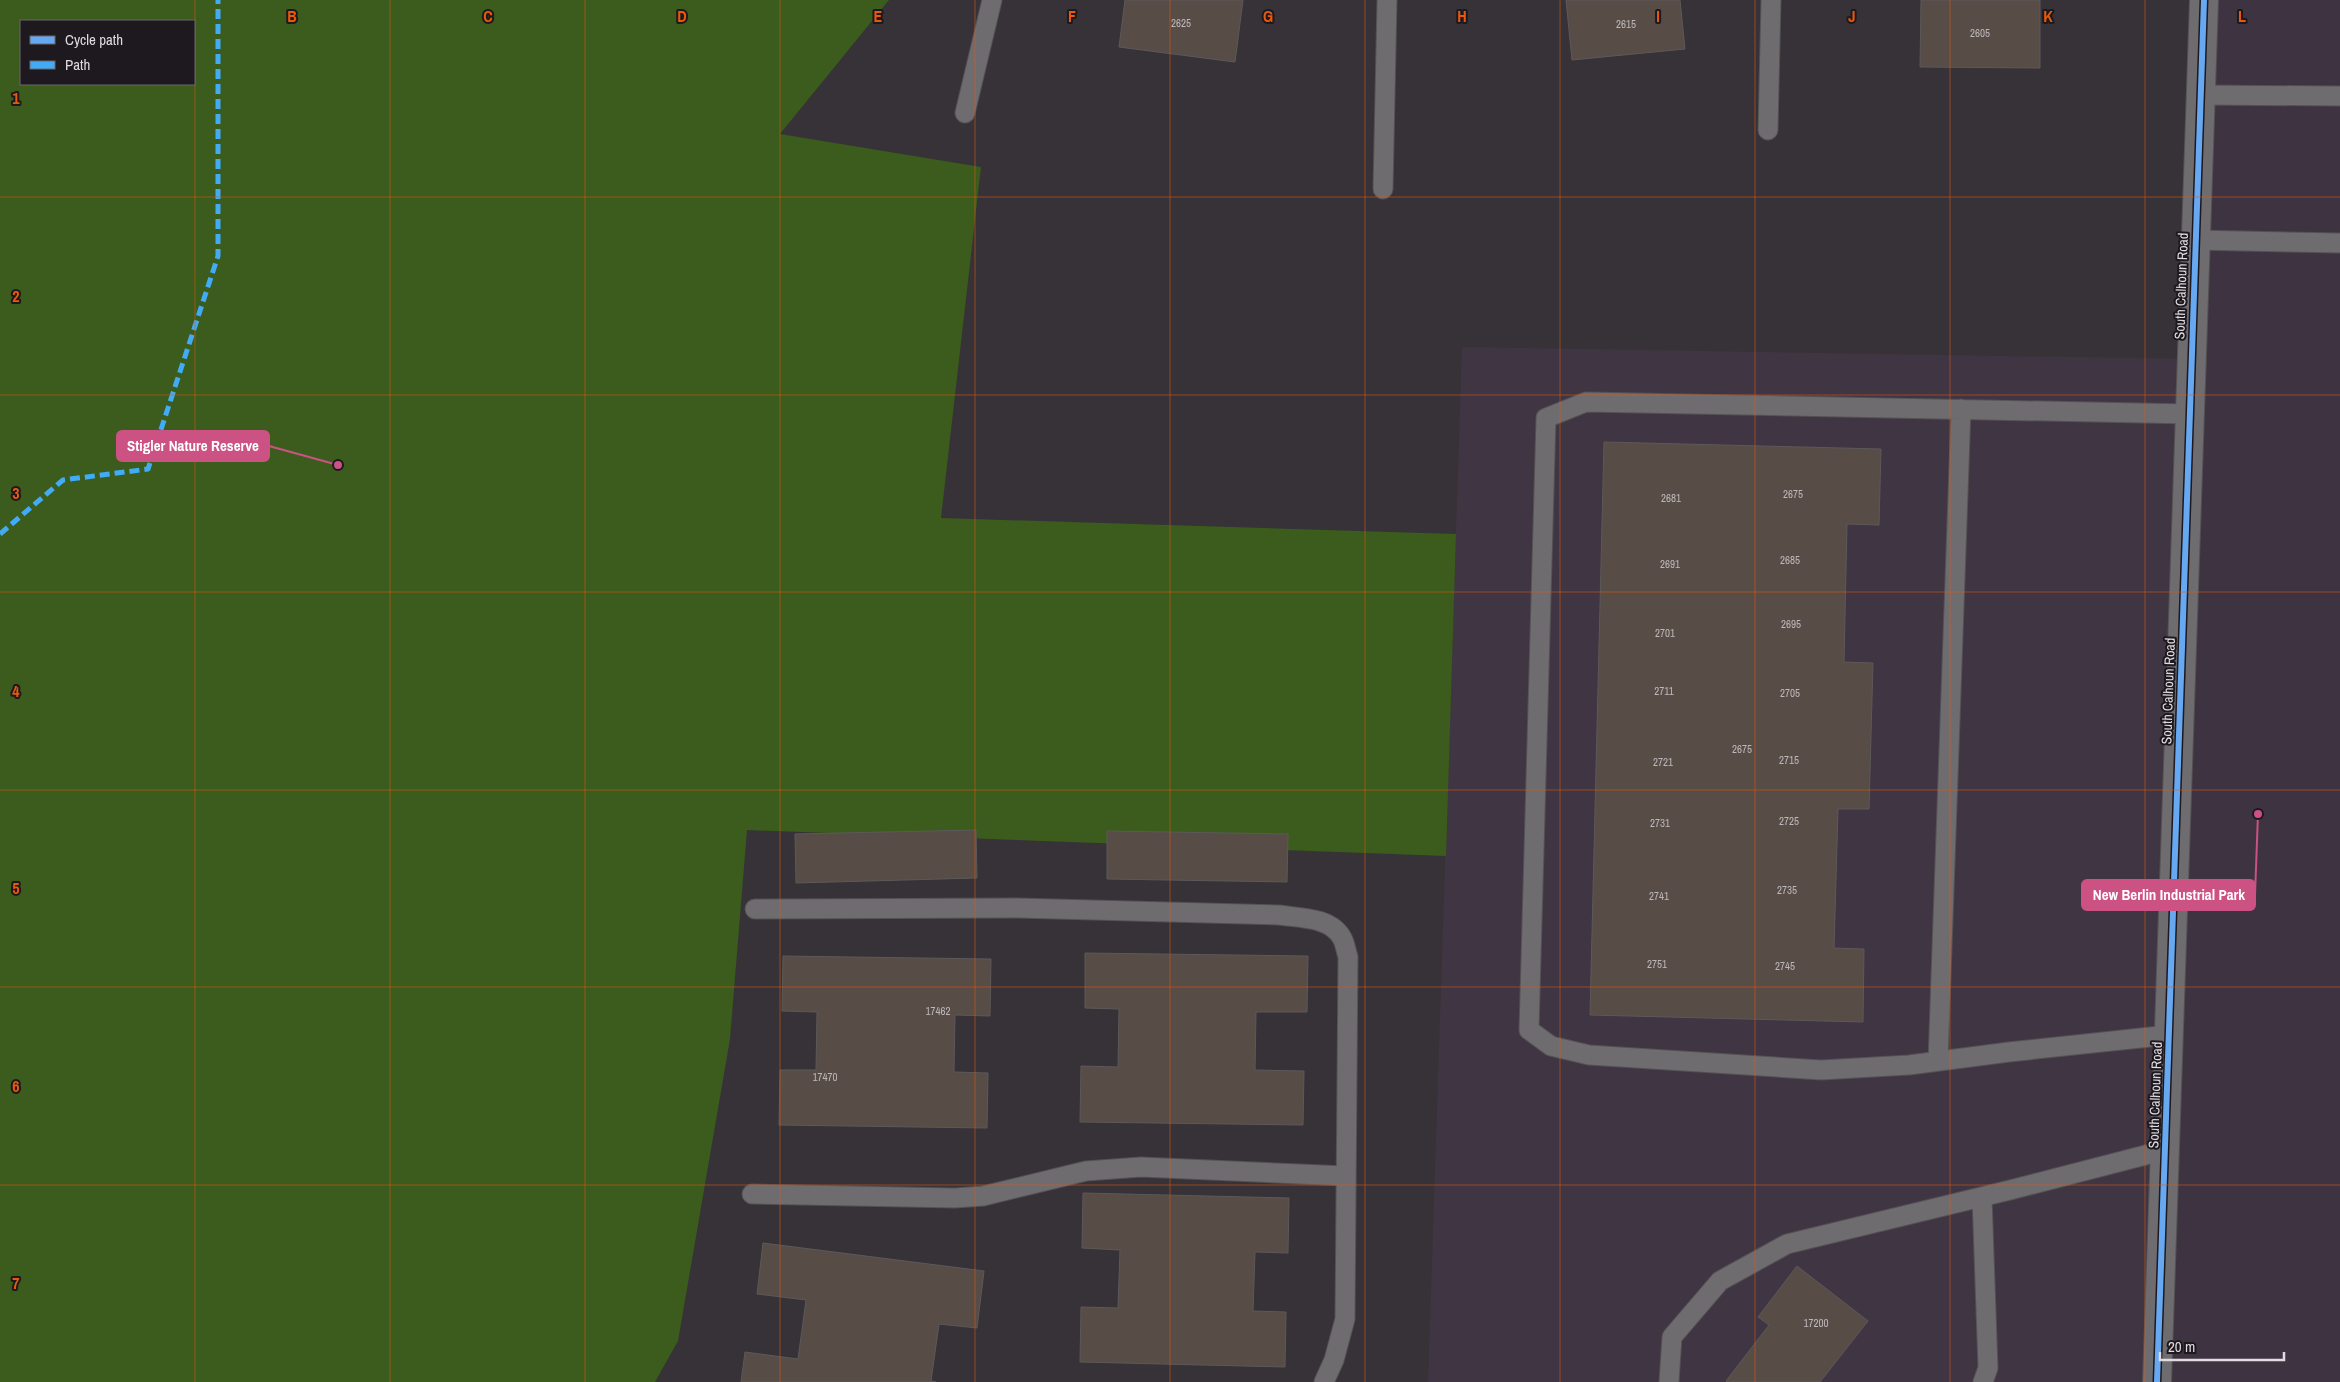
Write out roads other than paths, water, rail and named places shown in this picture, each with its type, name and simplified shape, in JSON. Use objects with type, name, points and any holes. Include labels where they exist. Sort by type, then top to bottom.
[{"type":"street","name":"South Calhoun Road","points":[[2157,1382],[2204,0]]},
{"type":"lane","points":[[965,113],[992,0]]},
{"type":"lane","points":[[1383,189],[1387,0]]},
{"type":"lane","points":[[1768,130],[1771,0]]},
{"type":"lane","points":[[2201,95],[2340,96]]},
{"type":"lane","points":[[2195,240],[2340,243]]},
{"type":"lane","points":[[2170,1035],[1938,1061],[1909,1066],[1821,1070],[1589,1055],[1552,1046],[1529,1030],[1546,418],[1586,402],[2190,414]]},
{"type":"lane","points":[[1938,1061],[1961,409]]},
{"type":"lane","points":[[755,909],[1017,908],[1280,915],[1320,921],[1334,927],[1342,938],[1348,957],[1345,1319],[1334,1360],[1324,1382]]},
{"type":"lane","points":[[1669,1382],[1672,1337],[1720,1281],[1787,1244],[2165,1150]]},
{"type":"lane","points":[[752,1194],[955,1198],[983,1196],[1086,1171],[1141,1167],[1346,1176]]},
{"type":"lane","points":[[1982,1197],[1988,1368],[1982,1382]]},
{"type":"place","name":"Stigler Nature Reserve","points":[[338,465]]},
{"type":"place","name":"New Berlin Industrial Park","points":[[2258,814]]}]
